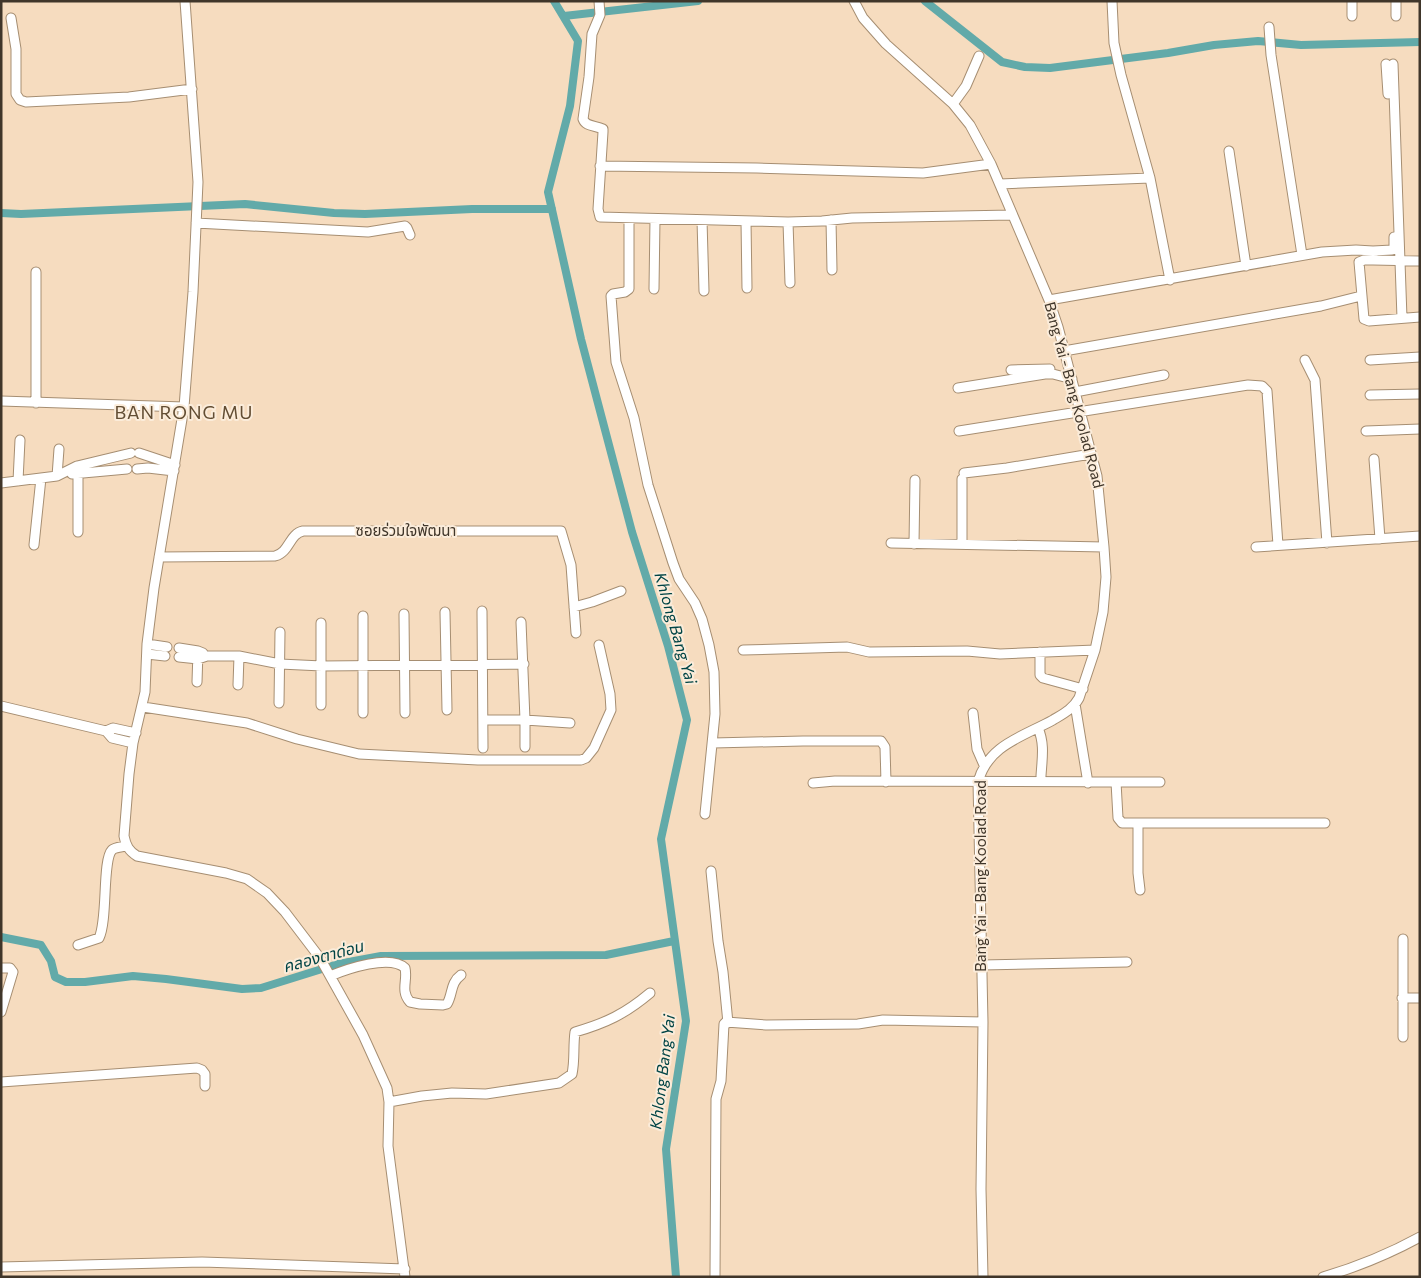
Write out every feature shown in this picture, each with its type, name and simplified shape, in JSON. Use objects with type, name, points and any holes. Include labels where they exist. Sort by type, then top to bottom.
[{"type":"street","points":[[1,1267],[202,1262],[405,1273],[388,1146],[389,1102],[387,1088],[363,1035],[320,958],[285,912],[257,885],[226,873],[137,856],[126,846],[124,836],[126,798],[133,743],[143,707],[147,644],[159,557],[184,407],[193,292],[198,187],[185,1]]},
{"type":"street","points":[[599,1],[600,15],[592,34],[589,77],[583,119],[589,126],[603,129],[598,215],[603,218],[788,222],[852,218],[1012,215]]},
{"type":"street","name":"Bang Yai - Bang Koolad Road","points":[[854,1],[863,18],[886,44],[953,104],[978,137],[1050,300],[1072,379],[1100,497],[1106,576],[1104,604],[1095,650],[1082,689],[1075,704],[1065,713],[1001,748],[984,765],[978,782],[983,1022],[982,1277]]},
{"type":"street","points":[[1112,1],[1114,43],[1150,178],[1170,280]]},
{"type":"street","points":[[1352,1],[1352,16]]},
{"type":"street","points":[[1396,1],[1396,16]]},
{"type":"street","points":[[11,18],[16,49],[15,88],[20,100],[26,102],[100,99],[192,89]]},
{"type":"street","points":[[1269,30],[1302,255]]},
{"type":"street","points":[[953,104],[961,94],[979,56]]},
{"type":"street","points":[[1402,318],[1390,64],[1394,244],[1392,250],[1373,255],[1359,262],[1363,317],[1366,320],[1402,318],[1420,317]]},
{"type":"street","points":[[1229,151],[1246,266]]},
{"type":"street","points":[[600,166],[923,173],[991,164]]},
{"type":"street","points":[[1000,184],[1150,178]]},
{"type":"street","points":[[628,219],[628,289],[625,292],[611,296],[616,362],[634,418],[648,485],[673,563],[680,579],[695,603],[710,644],[714,672],[713,743],[705,814]]},
{"type":"street","points":[[654,289],[655,220]]},
{"type":"street","points":[[702,220],[704,291]]},
{"type":"street","points":[[831,220],[832,270]]},
{"type":"street","points":[[746,221],[747,288]]},
{"type":"street","points":[[788,222],[790,283]]},
{"type":"street","points":[[196,223],[368,232],[405,226],[410,235]]},
{"type":"street","points":[[1050,300],[1302,255],[1356,250],[1400,260],[1420,261]]},
{"type":"street","points":[[36,272],[36,402]]},
{"type":"street","points":[[1064,351],[1321,306],[1361,296]]},
{"type":"street","points":[[1370,360],[1420,356]]},
{"type":"street","points":[[1305,360],[1315,380],[1327,543]]},
{"type":"street","points":[[1010,370],[1050,369],[1056,371],[1060,376]]},
{"type":"street","points":[[958,388],[1045,374],[1072,379]]},
{"type":"street","points":[[1075,392],[1164,375]]},
{"type":"street","points":[[959,431],[1257,385],[1265,388],[1268,410],[1278,546]]},
{"type":"street","points":[[1370,395],[1420,394]]},
{"type":"street","points":[[1,400],[184,407]]},
{"type":"street","points":[[1366,431],[1420,429]]},
{"type":"street","points":[[18,481],[20,440]]},
{"type":"street","points":[[59,449],[60,475]]},
{"type":"street","points":[[1,483],[60,475],[135,453],[174,468]]},
{"type":"street","points":[[962,544],[963,476],[1091,454]]},
{"type":"street","points":[[1374,459],[1380,539]]},
{"type":"street","points":[[77,470],[174,468]]},
{"type":"street","points":[[77,470],[78,532]]},
{"type":"street","points":[[34,545],[41,478]]},
{"type":"street","points":[[914,544],[915,480]]},
{"type":"street","name":"ซอยร่วมใจพัฒนา","points":[[159,557],[275,556],[285,551],[296,533],[303,531],[561,531],[571,565],[576,633]]},
{"type":"street","points":[[1256,548],[1420,536]]},
{"type":"street","points":[[891,543],[1104,547]]},
{"type":"street","points":[[574,607],[621,591]]},
{"type":"street","points":[[482,611],[483,748]]},
{"type":"street","points":[[445,612],[446,710]]},
{"type":"street","points":[[404,614],[405,713]]},
{"type":"street","points":[[363,616],[363,713]]},
{"type":"street","points":[[521,622],[524,664],[525,747]]},
{"type":"street","points":[[321,623],[321,704]]},
{"type":"street","points":[[279,703],[280,632]]},
{"type":"street","points":[[147,644],[166,651],[147,654]]},
{"type":"street","points":[[143,707],[247,722],[297,739],[359,754],[478,760],[581,760],[586,758],[594,748],[611,710],[610,694],[599,645]]},
{"type":"street","points":[[743,650],[847,647],[869,652],[1000,654],[1095,650]]},
{"type":"street","points":[[1040,652],[1040,675],[1082,689]]},
{"type":"street","points":[[179,653],[207,656],[239,656],[280,664],[322,666],[524,664]]},
{"type":"street","points":[[197,682],[198,655]]},
{"type":"street","points":[[238,685],[239,656]]},
{"type":"street","points":[[1075,704],[1088,783]]},
{"type":"street","points":[[1,706],[106,731],[112,738],[133,743]]},
{"type":"street","points":[[973,713],[977,748],[984,765]]},
{"type":"street","points":[[483,720],[570,723]]},
{"type":"street","points":[[106,731],[113,728],[136,732]]},
{"type":"street","points":[[1038,728],[1043,746],[1041,776]]},
{"type":"street","points":[[713,743],[803,740],[881,741],[885,747],[886,782]]},
{"type":"street","points":[[1116,782],[1119,821],[1122,823],[1325,823]]},
{"type":"street","points":[[813,783],[1160,782]]},
{"type":"street","points":[[1138,823],[1140,890]]},
{"type":"street","points":[[78,945],[96,941],[100,938],[103,926],[110,852],[114,848],[126,846]]},
{"type":"street","points":[[711,871],[728,1022]]},
{"type":"street","points":[[1403,939],[1403,1037]]},
{"type":"street","points":[[982,965],[1127,962]]},
{"type":"street","points":[[329,974],[364,964],[400,964],[406,971],[404,992],[410,1002],[443,1005],[449,1001],[454,981],[461,975]]},
{"type":"street","points":[[1,968],[10,968],[12,972],[1,1012]]},
{"type":"street","points":[[389,1102],[452,1093],[486,1094],[559,1083],[572,1074],[575,1032],[597,1026],[629,1010],[650,993]]},
{"type":"street","points":[[1402,998],[1420,998]]},
{"type":"street","points":[[715,1277],[716,1099],[721,1081],[724,1024],[728,1022],[766,1025],[853,1024],[883,1020],[983,1022]]},
{"type":"street","points":[[1,1082],[197,1068],[205,1074],[205,1086]]},
{"type":"street","points":[[1323,1277],[1396,1250],[1420,1237]]},
{"type":"waterway","name":"Khlong Bang Yai","points":[[554,1],[578,41],[570,106],[548,192],[581,339],[632,532],[668,646],[687,720],[661,839],[686,1021],[666,1149],[676,1277]]},
{"type":"waterway","points":[[564,16],[698,1]]},
{"type":"waterway","points":[[925,1],[1002,62],[1025,67],[1050,68],[1168,53],[1214,45],[1258,41],[1301,45],[1420,42]]},
{"type":"waterway","points":[[1,213],[21,214],[245,204],[334,213],[365,214],[472,209],[552,209]]},
{"type":"waterway","name":"คลองตาด่อน","points":[[1,937],[41,945],[51,961],[55,977],[66,982],[85,982],[133,976],[242,989],[261,988],[338,964],[381,956],[606,955],[674,941]]},
{"type":"district","name":"BAN RONG MU","points":[[184,413]]}]
